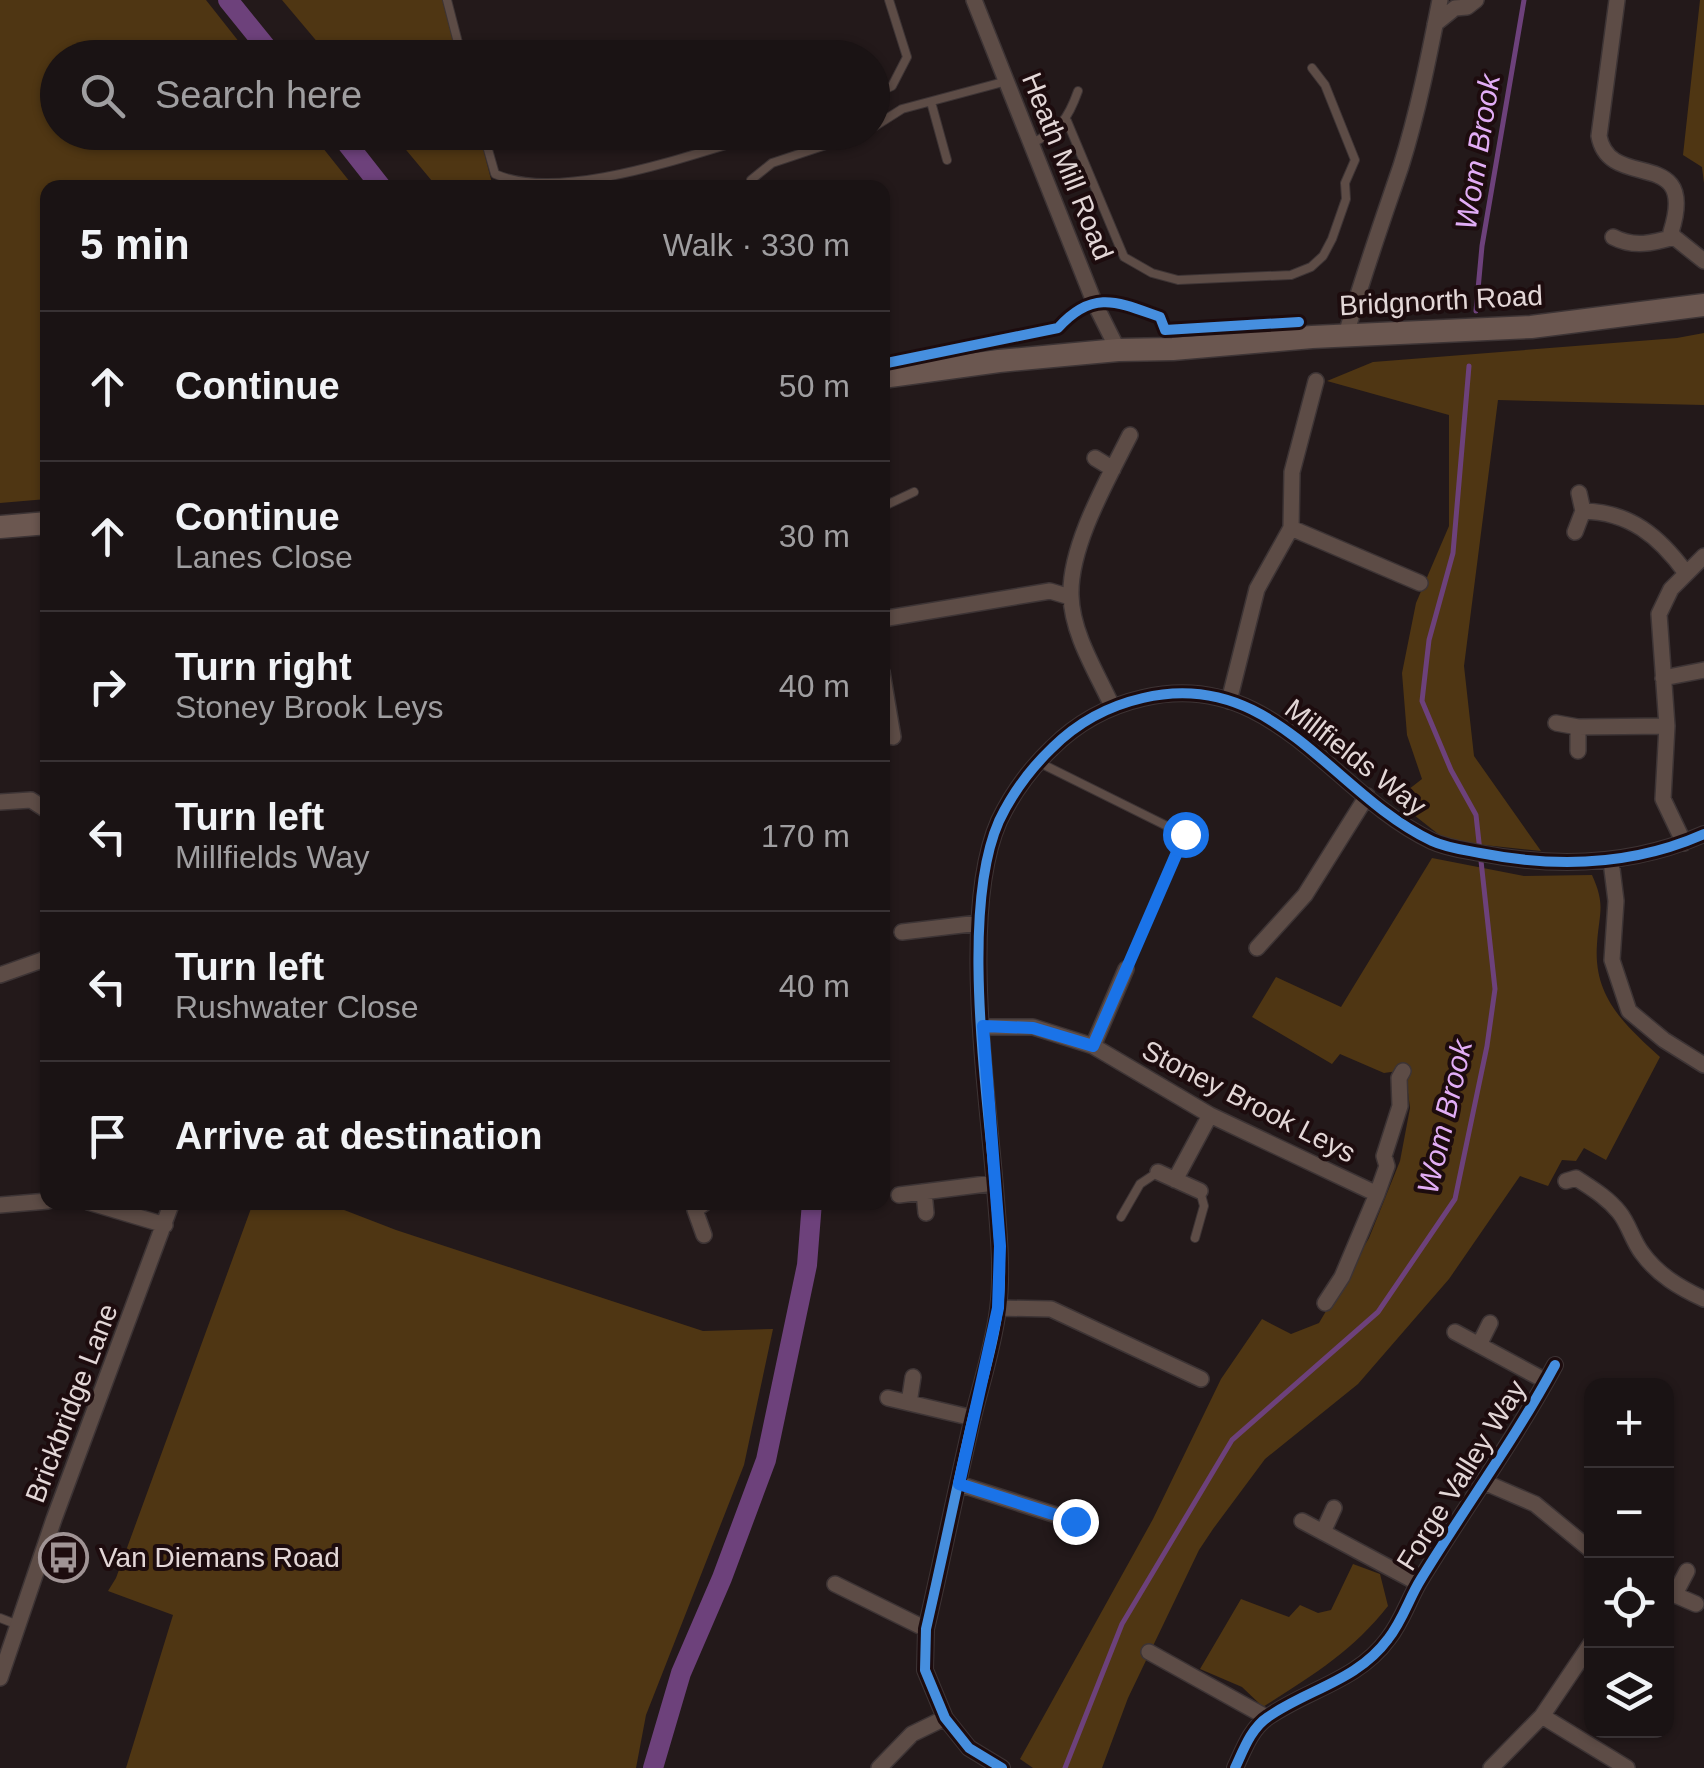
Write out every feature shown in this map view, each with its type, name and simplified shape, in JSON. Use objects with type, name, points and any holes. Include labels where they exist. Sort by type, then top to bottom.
[{"type":"main road","name":"Bridgnorth Road","points":[[890,377],[998,361],[1118,350],[1531,327],[1704,304]]},
{"type":"main road","points":[[0,527],[40,524]]},
{"type":"street","name":"Heath Mill Road","points":[[974,0],[1095,304],[1118,350]]},
{"type":"street","points":[[1346,335],[1401,165],[1440,0]]},
{"type":"street","points":[[1435,24],[1454,8],[1467,8],[1476,0]]},
{"type":"street","points":[[1617,0],[1599,136],[1601,150],[1618,165],[1669,180],[1678,210],[1674,238],[1704,262]]},
{"type":"street","points":[[1613,236],[1624,243],[1639,244],[1674,238]]},
{"type":"street","points":[[1229,700],[1257,589],[1291,528],[1292,472],[1316,381]]},
{"type":"street","points":[[1112,706],[1086,651],[1070,597],[1085,532],[1130,435]]},
{"type":"street","points":[[1094,458],[1113,470]]},
{"type":"street","points":[[1575,532],[1583,511],[1579,492]]},
{"type":"street","points":[[1583,511],[1632,520],[1656,538],[1686,573]]},
{"type":"street","points":[[1291,528],[1420,583]]},
{"type":"street","points":[[1684,843],[1663,798],[1667,726],[1659,614],[1670,590],[1704,556]]},
{"type":"street","points":[[890,618],[1050,590],[1070,597]]},
{"type":"street","points":[[1663,678],[1704,670]]},
{"type":"street","name":"Millfields Way","points":[[1002,1768],[969,1748],[945,1718],[925,1670],[926,1629],[998,1308],[1000,1246],[979,923],[985,872],[998,823],[1038,762],[1077,726],[1112,706],[1183,692],[1254,709],[1280,724],[1420,836],[1456,848],[1527,862],[1612,862],[1704,834]]},
{"type":"street","points":[[890,715],[894,737]]},
{"type":"street","points":[[1556,723],[1578,727],[1667,726]]},
{"type":"street","points":[[1578,727],[1578,751]]},
{"type":"street","points":[[1257,948],[1305,895],[1367,796]]},
{"type":"street","points":[[0,802],[31,800],[40,806]]},
{"type":"street","points":[[1612,862],[1616,900],[1612,960],[1629,1011],[1664,1040],[1704,1065]]},
{"type":"street","points":[[902,932],[979,923]]},
{"type":"street","points":[[0,976],[40,961]]},
{"type":"street","points":[[1093,1046],[1126,969]]},
{"type":"street","name":"Stoney Brook Leys","points":[[983,1026],[1033,1028],[1093,1046],[1210,1114],[1384,1198]]},
{"type":"street","name":"Stoney Brook Leys","points":[[1325,1302],[1342,1277],[1364,1222],[1384,1198],[1384,1156],[1400,1106],[1399,1078],[1403,1071]]},
{"type":"street","points":[[1175,1180],[1210,1114]]},
{"type":"street","points":[[1158,1172],[1200,1192]]},
{"type":"street","points":[[1566,1182],[1576,1178],[1600,1193],[1619,1212],[1640,1251],[1660,1273],[1704,1299]]},
{"type":"street","points":[[899,1195],[994,1183]]},
{"type":"street","points":[[924,1192],[926,1213]]},
{"type":"street","points":[[0,1205],[40,1202]]},
{"type":"street","points":[[114,1210],[164,1225]]},
{"type":"street","name":"Brickbridge Lane","points":[[0,1678],[61,1500],[169,1210]]},
{"type":"street","points":[[695,1210],[704,1235]]},
{"type":"street","points":[[998,1308],[1051,1309],[1200,1378]]},
{"type":"street","points":[[1479,1345],[1490,1323]]},
{"type":"street","points":[[1456,1332],[1546,1381]]},
{"type":"street","name":"Forge Valley Way","points":[[1266,1718],[1340,1681],[1368,1660],[1398,1624],[1418,1584],[1555,1365]]},
{"type":"street","points":[[909,1403],[913,1377]]},
{"type":"street","points":[[888,1398],[973,1418]]},
{"type":"street","name":"Forge Valley Way","points":[[1484,1482],[1535,1504],[1584,1544]]},
{"type":"street","points":[[959,1484],[1075,1521]]},
{"type":"street","points":[[1323,1532],[1334,1508]]},
{"type":"street","points":[[1302,1520],[1418,1584]]},
{"type":"street","points":[[1674,1587],[1687,1571]]},
{"type":"street","points":[[860,1596],[867,1580]]},
{"type":"street","points":[[835,1584],[926,1629]]},
{"type":"street","points":[[1674,1593],[1696,1604]]},
{"type":"street","points":[[1491,1768],[1542,1716],[1588,1648]]},
{"type":"street","points":[[1149,1652],[1266,1718],[1235,1768]]},
{"type":"street","points":[[1542,1716],[1627,1768]]},
{"type":"street","points":[[879,1768],[912,1734],[945,1718]]},
{"type":"lane","points":[[447,0],[457,40]]},
{"type":"lane","points":[[889,0],[907,57],[890,87]]},
{"type":"lane","points":[[1067,121],[1124,257],[1178,280],[1290,274],[1312,267],[1323,256],[1346,200],[1346,183],[1355,160],[1326,85],[1312,68]]},
{"type":"lane","points":[[890,117],[902,109],[1007,81]]},
{"type":"lane","points":[[1032,143],[1053,134],[1067,121],[1078,91]]},
{"type":"lane","points":[[932,102],[947,160]]},
{"type":"lane","points":[[488,150],[494,174],[514,180]]},
{"type":"lane","points":[[586,180],[703,150]]},
{"type":"lane","points":[[751,180],[772,163],[811,150]]},
{"type":"lane","points":[[890,503],[914,492]]},
{"type":"lane","points":[[1038,762],[1185,834],[1126,969]]},
{"type":"lane","points":[[1122,1217],[1140,1184],[1158,1172]]},
{"type":"lane","points":[[1195,1238],[1204,1206],[1200,1192]]},
{"type":"lane","points":[[0,1618],[18,1625]]},
{"type":"shaded area","points":[[0,0],[206,0],[238,40],[40,40],[40,150],[325,150],[348,180],[40,180],[40,500],[0,503]]},
{"type":"shaded area","points":[[282,0],[444,0],[455,40],[316,40]]},
{"type":"shaded area","points":[[1700,0],[1704,0],[1704,183],[1702,167],[1683,155]]},
{"type":"shaded area","points":[[406,150],[483,150],[491,180],[431,180]]},
{"type":"shaded area","points":[[1704,333],[1704,405],[1498,400],[1464,666],[1474,756],[1541,851],[1447,841],[1395,800],[1422,779],[1407,735],[1402,673],[1416,603],[1449,526],[1449,415],[1327,381],[1373,362]]},
{"type":"shaded area","points":[[1432,858],[1524,876],[1592,875],[1600,902],[1600,979],[1623,1021],[1660,1057],[1606,1160],[1584,1148],[1576,1161],[1562,1160],[1548,1186],[1520,1176],[1449,1279],[1358,1384],[1265,1459],[1199,1550],[1128,1698],[1102,1768],[1033,1768],[1020,1759],[1153,1519],[1221,1379],[1262,1319],[1291,1334],[1319,1323],[1369,1238],[1400,1161],[1410,1108],[1405,1070],[1384,1073],[1340,1054],[1332,1064],[1252,1017],[1276,977],[1341,1007]]},
{"type":"shaded area","points":[[250,1210],[344,1210],[703,1331],[773,1329],[744,1465],[646,1715],[636,1768],[126,1768],[173,1615],[108,1591]]},
{"type":"shaded area","points":[[1353,1564],[1380,1574],[1388,1606],[1360,1637],[1314,1674],[1263,1707],[1242,1687],[1200,1669],[1241,1599],[1289,1617],[1300,1605],[1318,1613],[1331,1610]]},
{"type":"waterway","points":[[228,0],[260,40]]},
{"type":"waterway","name":"Wom Brook","points":[[1476,311],[1482,246],[1524,0]]},
{"type":"waterway","points":[[352,150],[376,180]]},
{"type":"waterway","name":"Wom Brook","points":[[1065,1768],[1122,1624],[1232,1440],[1378,1312],[1455,1199],[1495,989],[1476,815],[1451,770],[1422,701],[1429,640],[1453,553],[1469,366]]},
{"type":"waterway","points":[[653,1768],[681,1673],[766,1460],[807,1265],[811,1210]]},
{"type":"cycle path","points":[[890,362],[1058,328],[1095,303],[1118,304],[1160,317],[1165,330],[1299,322]]},
{"type":"cycle path","points":[[1002,1768],[969,1748],[945,1718],[925,1670],[926,1629],[998,1309],[999,1248],[982,1051],[978,950],[987,858],[999,821],[1022,782],[1062,739],[1094,716],[1143,698],[1189,693],[1229,701],[1265,717],[1396,820],[1450,847],[1537,861],[1594,861],[1649,853],[1704,834]]},
{"type":"cycle path","points":[[1235,1768],[1262,1722],[1347,1675],[1388,1639],[1421,1579],[1555,1365]]},
{"type":"place","name":"Van Diemans Road","points":[[64,1557]]},
{"type":"route","points":[[1075,1521],[959,1484],[998,1308],[1000,1246],[983,1026],[1033,1028],[1093,1046],[1185,834]]}]
